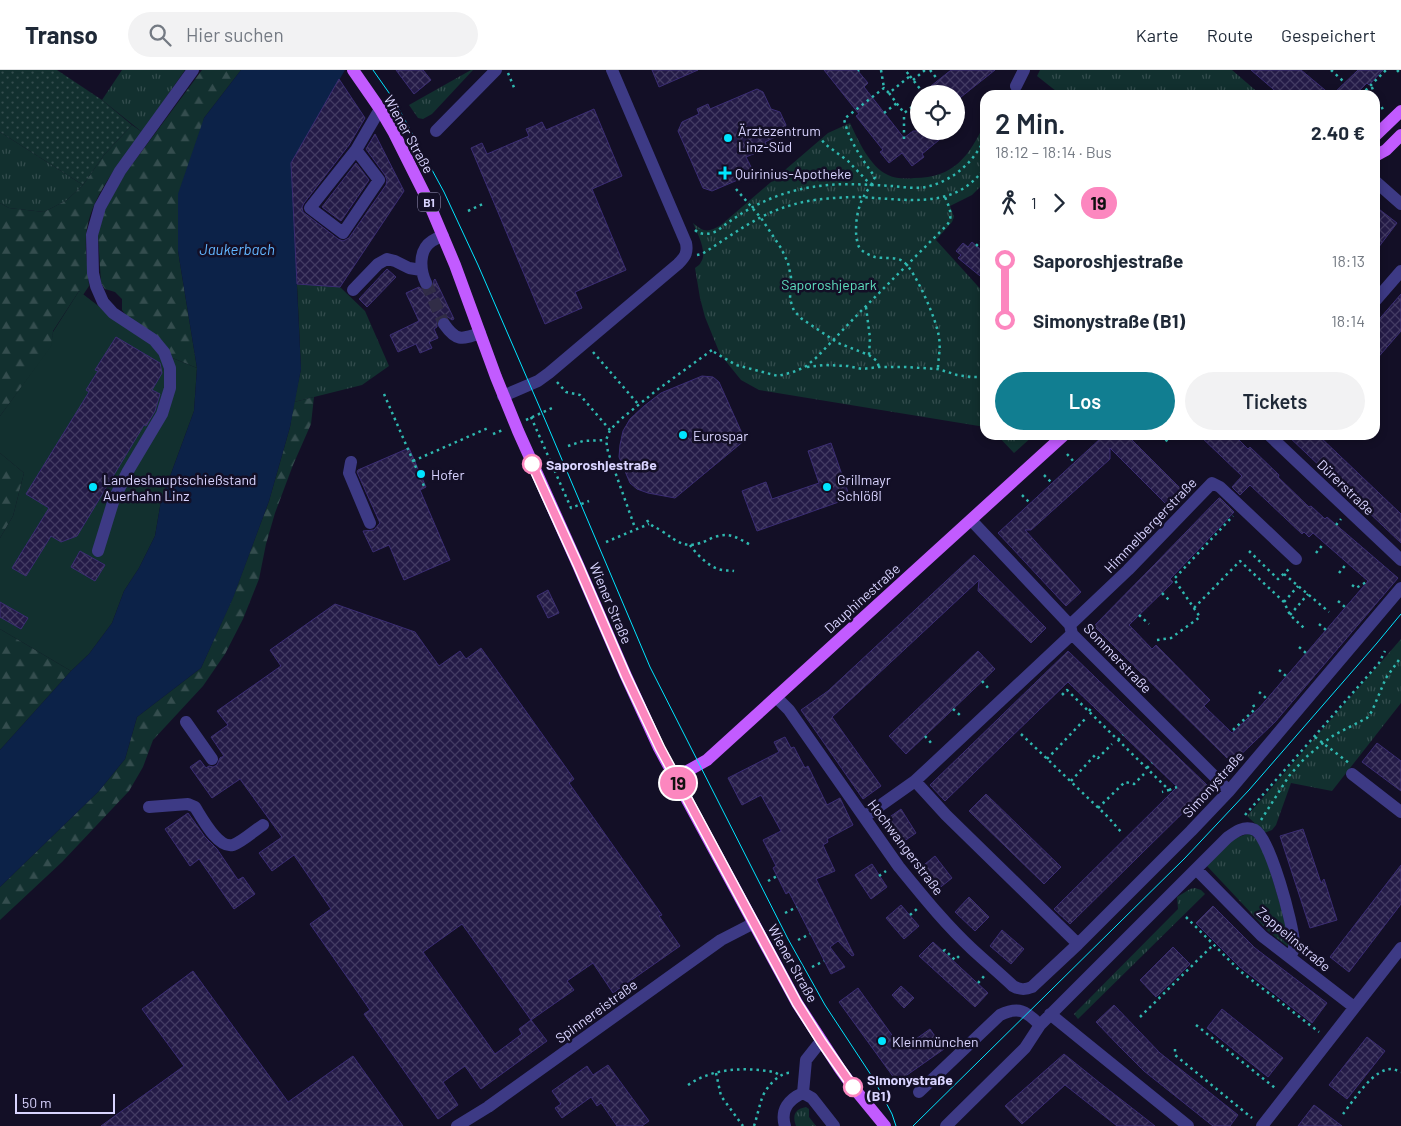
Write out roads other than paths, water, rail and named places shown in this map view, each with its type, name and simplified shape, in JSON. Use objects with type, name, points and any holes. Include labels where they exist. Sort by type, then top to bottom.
[{"type":"main road","name":"Wiener Straße","points":[[355,73],[380,109],[411,165],[443,236],[504,396],[655,740],[797,1003],[853,1087],[885,1126]]},
{"type":"main road","points":[[1380,131],[1401,111]]},
{"type":"main road","points":[[1380,153],[1401,135]]},
{"type":"main road","name":"Dauphinestraße","points":[[675,778],[706,760],[1059,440]]},
{"type":"street","points":[[98,551],[114,499],[128,471],[162,414],[170,388],[170,368],[164,352],[154,340],[113,313],[103,302],[93,273],[92,234],[100,207],[120,170],[193,70]]},
{"type":"street","points":[[504,396],[538,381],[549,373],[686,256],[687,251],[684,237],[612,70]]},
{"type":"street","points":[[1016,86],[1024,70]]},
{"type":"street","points":[[436,131],[502,71]]},
{"type":"street","points":[[356,150],[378,180],[343,233],[310,208],[356,150],[380,109]]},
{"type":"street","points":[[1380,185],[1401,204]]},
{"type":"street","points":[[426,284],[421,270],[424,249],[431,241],[443,236]]},
{"type":"street","points":[[353,290],[378,264],[387,260],[395,260],[409,268],[421,270]]},
{"type":"street","points":[[1380,295],[1401,271]]},
{"type":"street","points":[[444,324],[450,333],[457,338],[466,338],[480,333]]},
{"type":"street","name":"Dürerstraße","points":[[1274,440],[1401,560]]},
{"type":"street","points":[[351,462],[349,473],[370,523]]},
{"type":"street","name":"Himmelbergerstraße","points":[[864,817],[915,781],[1071,630],[1212,483],[1220,487],[1241,507],[1293,563]]},
{"type":"street","name":"Sommerstraße","points":[[971,520],[1071,630],[1229,791]]},
{"type":"street","name":"Simonystraße","points":[[1032,987],[1078,944],[1229,791],[1401,588]]},
{"type":"street","name":"Hochwangerstraße","points":[[776,697],[789,710],[864,817],[919,892],[940,916],[971,948],[1013,986],[1026,990],[1032,987]]},
{"type":"street","points":[[186,722],[212,759]]},
{"type":"street","points":[[1353,771],[1401,812]]},
{"type":"street","points":[[915,781],[946,815],[1078,944]]},
{"type":"street","points":[[149,807],[192,804],[216,837],[229,845],[237,843],[264,825]]},
{"type":"street","points":[[946,1126],[1025,1048],[1040,1024],[1236,831],[1249,829],[1259,833],[1265,843],[1281,887],[1293,932],[1295,945],[1290,957]]},
{"type":"street","name":"Zeppelinstraße","points":[[1196,869],[1262,936],[1354,1007]]},
{"type":"street","name":"Spinnereistraße","points":[[456,1126],[488,1107],[721,940],[754,923]]},
{"type":"street","points":[[1257,1122],[1401,948]]},
{"type":"street","points":[[919,1092],[1000,1015],[1008,1011],[1017,1010],[1028,1014],[1040,1024]]},
{"type":"street","points":[[1050,1014],[1188,1126]]},
{"type":"street","points":[[803,1093],[806,1060],[821,1041]]},
{"type":"street","points":[[785,1126],[783,1116],[785,1109],[790,1101],[803,1093]]},
{"type":"street","points":[[803,1093],[812,1098],[834,1126]]},
{"type":"water","name":"Jaukerbach","points":[[241,70],[345,70],[291,163],[301,369],[290,427],[269,501],[233,598],[201,668],[137,717],[125,759],[99,791],[0,887],[0,750],[71,671],[89,654],[112,623],[124,591],[139,568],[155,536],[161,501],[194,411],[197,368],[178,251],[178,194],[204,118]]},
{"type":"tunnel","points":[[426,283],[444,324]]},
{"type":"tram line","points":[[373,70],[394,100],[444,192],[478,265],[650,667],[788,939],[825,1005],[873,1078],[892,1114],[896,1126]]},
{"type":"tram line","points":[[913,1126],[1185,858],[1249,790],[1401,614]]},
{"type":"place","name":"Ärztezentrum Linz-Süd","points":[[728,138]]},
{"type":"place","name":"Quirinius-Apotheke","points":[[725,173]]},
{"type":"place","name":"Eurospar","points":[[683,435]]},
{"type":"place","name":"Saporoshjestraße","points":[[532,464]]},
{"type":"place","name":"Hofer","points":[[421,474]]},
{"type":"place","name":"Landeshauptschießstand Auerhahn Linz","points":[[93,487]]},
{"type":"place","name":"Grillmayr Schlößl","points":[[827,487]]},
{"type":"place","name":"Kleinmünchen","points":[[882,1041]]},
{"type":"place","name":"Simonystraße (B1)","points":[[853,1087]]},
{"type":"park label","name":"Saporoshjepark","points":[[829,284]]}]
